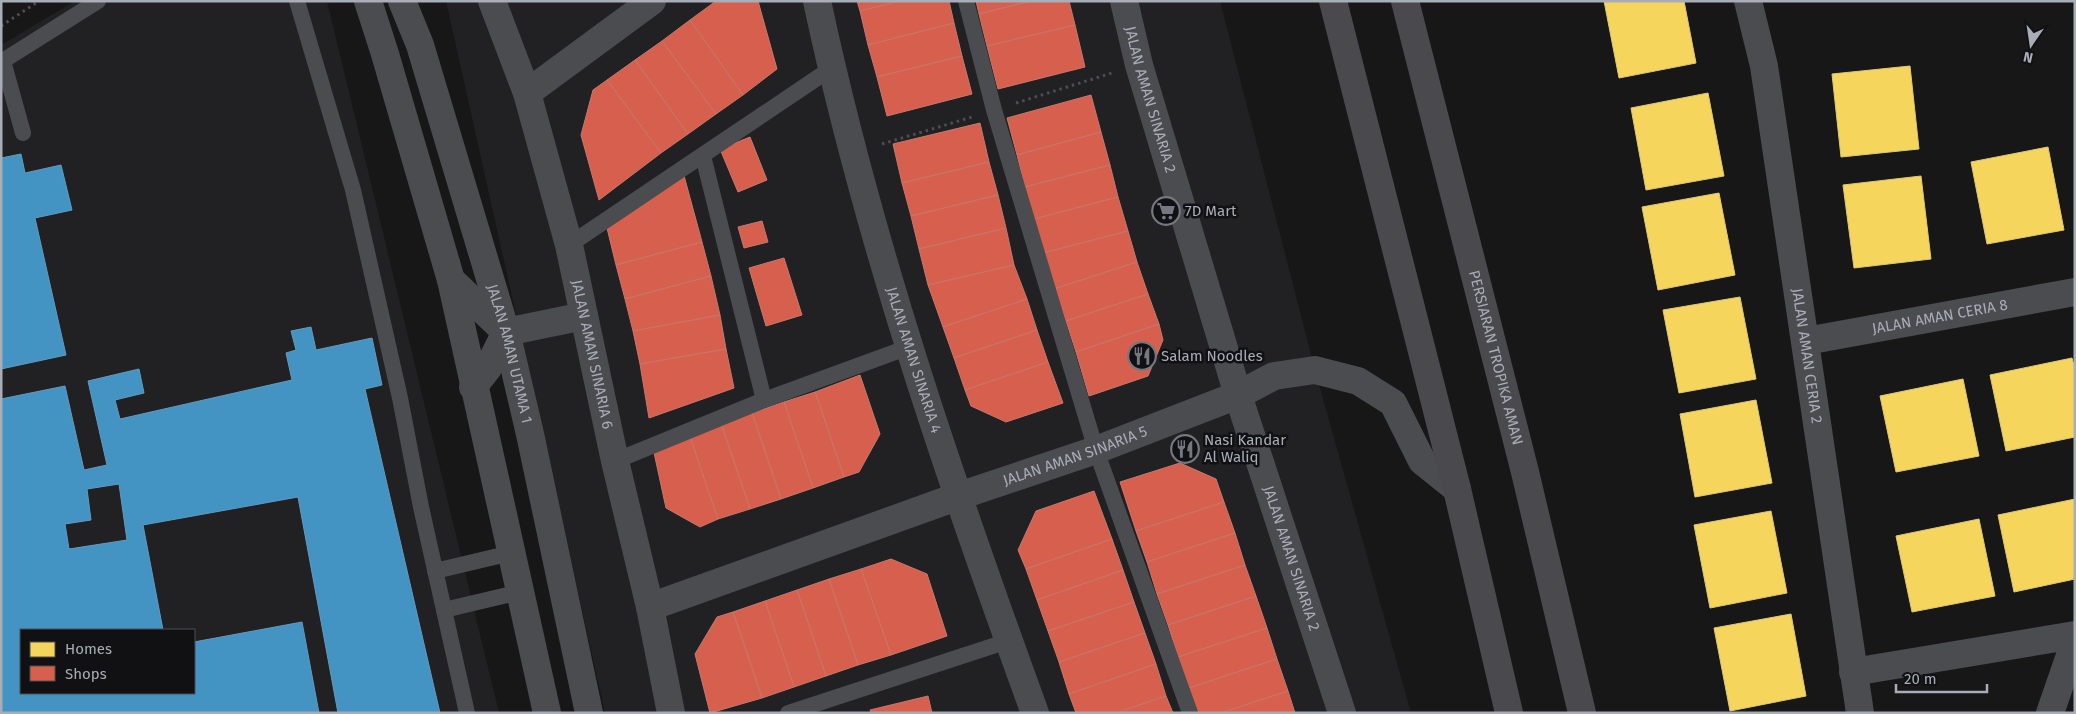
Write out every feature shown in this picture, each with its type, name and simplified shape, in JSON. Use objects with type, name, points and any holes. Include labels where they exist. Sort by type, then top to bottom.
[{"type":"main road","points":[[1333,1],[1457,489],[1509,713]]},
{"type":"main road","name":"PERSIARAN TROPIKA AMAN","points":[[1405,1],[1523,463],[1582,713]]},
{"type":"street","points":[[368,1],[450,280],[547,713]]},
{"type":"street","name":"JALAN AMAN UTAMA 1","points":[[402,1],[420,45],[506,332],[530,434],[589,713]]},
{"type":"street","name":"JALAN AMAN SINARIA 6","points":[[492,1],[527,93],[569,245],[615,461],[650,607],[671,713]]},
{"type":"street","points":[[527,93],[652,1]]},
{"type":"street","name":"JALAN AMAN SINARIA 4","points":[[818,1],[832,68],[901,322],[1034,713]]},
{"type":"street","name":"JALAN AMAN SINARIA 2","points":[[1124,1],[1139,65],[1238,395],[1342,713]]},
{"type":"street","name":"JALAN AMAN CERIA 2","points":[[1748,1],[1764,66],[1860,713]]},
{"type":"street","points":[[450,280],[506,332]]},
{"type":"street","name":"JALAN AMAN CERIA 8","points":[[1806,341],[2075,292]]},
{"type":"street","points":[[506,332],[584,316]]},
{"type":"street","points":[[474,387],[488,368],[506,332]]},
{"type":"street","name":"JALAN AMAN SINARIA 5","points":[[650,607],[959,496],[1096,450],[1238,395],[1274,376],[1315,370],[1358,381],[1392,403],[1422,461],[1457,489]]},
{"type":"street","points":[[1853,672],[2075,635]]},
{"type":"street","points":[[2050,713],[2075,641]]},
{"type":"lane","points":[[23,133],[2,62],[98,1]]},
{"type":"lane","points":[[297,1],[353,190],[400,398],[420,507],[467,713]]},
{"type":"lane","points":[[966,1],[994,110],[1096,450],[1190,713]]},
{"type":"lane","points":[[569,245],[832,68]]},
{"type":"lane","points":[[703,156],[764,400]]},
{"type":"lane","points":[[615,461],[764,400],[910,347]]},
{"type":"lane","points":[[435,571],[511,553]]},
{"type":"lane","points":[[444,610],[520,592]]},
{"type":"lane","points":[[788,713],[831,706],[1008,641]]},
{"type":"path","points":[[1,26],[39,1]]},
{"type":"shaded area","points":[[75,1],[327,1],[499,713],[1,713],[1,45]]},
{"type":"shaded area","points":[[446,1],[1220,1],[1315,370],[1411,713],[605,713]]},
{"type":"building: Homes","points":[[1604,1],[1684,1],[1696,63],[1619,78]]},
{"type":"building: Homes","points":[[1910,66],[1919,149],[1841,157],[1832,74]]},
{"type":"building: Homes","points":[[1708,93],[1724,176],[1646,190],[1631,108]]},
{"type":"building: Homes","points":[[2048,147],[2064,230],[1987,244],[1971,162]]},
{"type":"building: Homes","points":[[1921,176],[1931,259],[1854,268],[1843,185]]},
{"type":"building: Homes","points":[[1719,193],[1735,275],[1658,290],[1642,207]]},
{"type":"building: Homes","points":[[1740,297],[1756,379],[1679,393],[1663,310]]},
{"type":"building: Homes","points":[[2072,358],[2075,369],[2075,437],[2006,451],[1990,375]]},
{"type":"building: Homes","points":[[1963,379],[1979,456],[1896,472],[1880,396]]},
{"type":"building: Homes","points":[[1756,400],[1772,483],[1695,497],[1680,414]]},
{"type":"building: Homes","points":[[2075,499],[2075,579],[2014,592],[1998,515]]},
{"type":"building: Homes","points":[[1771,511],[1787,593],[1710,608],[1694,525]]},
{"type":"building: Homes","points":[[1979,519],[1995,596],[1912,612],[1896,536]]},
{"type":"building: Homes","points":[[1791,614],[1806,696],[1730,711],[1714,628]]},
{"type":"building: Shops","points":[[716,1],[758,1],[777,69],[743,95],[690,20]]},
{"type":"building: Shops","points":[[857,1],[900,1],[860,11]]},
{"type":"building: Shops","points":[[900,1],[949,1],[954,23],[868,45],[860,11]]},
{"type":"building: Shops","points":[[976,1],[1031,1],[979,14]]},
{"type":"building: Shops","points":[[1031,1],[1069,1],[1075,25],[987,46],[979,14]]},
{"type":"building: Shops","points":[[690,20],[743,95],[716,114],[662,41]]},
{"type":"building: Shops","points":[[954,23],[962,56],[877,77],[868,45]]},
{"type":"building: Shops","points":[[1075,25],[1085,67],[998,89],[987,46]]},
{"type":"building: Shops","points":[[662,41],[716,114],[688,134],[635,60]]},
{"type":"building: Shops","points":[[962,56],[972,94],[887,116],[877,77]]},
{"type":"building: Shops","points":[[635,60],[688,134],[661,153],[607,80]]},
{"type":"building: Shops","points":[[607,80],[661,153],[599,200],[581,135],[593,90]]},
{"type":"building: Shops","points":[[1091,95],[1101,132],[1017,155],[1007,118]]},
{"type":"building: Shops","points":[[980,123],[989,162],[902,183],[893,144]]},
{"type":"building: Shops","points":[[1101,132],[1110,165],[1025,187],[1017,155]]},
{"type":"building: Shops","points":[[750,137],[767,180],[738,192],[720,149]]},
{"type":"building: Shops","points":[[989,162],[998,195],[911,216],[902,183]]},
{"type":"building: Shops","points":[[1110,165],[1118,197],[1034,219],[1025,187]]},
{"type":"building: Shops","points":[[683,172],[702,242],[616,265],[607,228]]},
{"type":"building: Shops","points":[[998,195],[1006,228],[919,249],[911,216]]},
{"type":"building: Shops","points":[[1118,197],[1128,231],[1043,253],[1034,219]]},
{"type":"building: Shops","points":[[762,221],[768,242],[744,248],[738,227]]},
{"type":"building: Shops","points":[[1006,228],[1014,265],[928,285],[919,249]]},
{"type":"building: Shops","points":[[1128,231],[1137,262],[1054,289],[1043,253]]},
{"type":"building: Shops","points":[[702,242],[711,276],[625,299],[616,265]]},
{"type":"building: Shops","points":[[784,258],[802,315],[766,326],[749,268]]},
{"type":"building: Shops","points":[[1137,262],[1148,294],[1066,321],[1054,289]]},
{"type":"building: Shops","points":[[1014,265],[1027,299],[943,327],[928,285]]},
{"type":"building: Shops","points":[[711,276],[720,315],[633,331],[625,299]]},
{"type":"building: Shops","points":[[1148,294],[1159,324],[1076,352],[1066,321]]},
{"type":"building: Shops","points":[[1027,299],[1037,330],[954,358],[943,327]]},
{"type":"building: Shops","points":[[720,315],[726,349],[640,364],[633,331]]},
{"type":"building: Shops","points":[[1159,324],[1163,340],[1148,376],[1089,396],[1076,352]]},
{"type":"building: Shops","points":[[1037,330],[1048,362],[965,390],[954,358]]},
{"type":"building: Shops","points":[[726,349],[734,388],[649,418],[640,364]]},
{"type":"building: Shops","points":[[1048,362],[1063,403],[1006,422],[971,406],[965,390]]},
{"type":"building: Shops","points":[[860,375],[880,434],[859,472],[844,477],[815,392]]},
{"type":"building: Shops","points":[[815,392],[844,477],[813,488],[784,402]]},
{"type":"building: Shops","points":[[784,402],[813,488],[781,499],[752,413]]},
{"type":"building: Shops","points":[[752,413],[781,499],[750,509],[721,423]]},
{"type":"building: Shops","points":[[721,423],[750,509],[718,519],[689,434]]},
{"type":"building: Shops","points":[[689,434],[718,519],[700,527],[666,508],[653,448]]},
{"type":"building: Shops","points":[[1180,463],[1216,479],[1224,502],[1136,531],[1120,482]]},
{"type":"building: Shops","points":[[1094,491],[1112,539],[1026,569],[1018,550],[1036,511]]},
{"type":"building: Shops","points":[[1224,502],[1235,533],[1147,562],[1136,531]]},
{"type":"building: Shops","points":[[1235,533],[1245,565],[1157,594],[1147,562]]},
{"type":"building: Shops","points":[[1112,539],[1123,570],[1037,600],[1026,569]]},
{"type":"building: Shops","points":[[891,559],[927,574],[947,636],[891,655],[861,569]]},
{"type":"building: Shops","points":[[1245,565],[1256,596],[1168,625],[1157,594]]},
{"type":"building: Shops","points":[[861,569],[891,655],[858,665],[829,579]]},
{"type":"building: Shops","points":[[1123,570],[1134,602],[1048,631],[1037,600]]},
{"type":"building: Shops","points":[[829,579],[858,665],[826,676],[797,590]]},
{"type":"building: Shops","points":[[797,590],[826,676],[794,687],[765,601]]},
{"type":"building: Shops","points":[[1256,596],[1267,628],[1178,657],[1168,625]]},
{"type":"building: Shops","points":[[765,601],[794,687],[762,698],[733,612]]},
{"type":"building: Shops","points":[[1134,602],[1145,633],[1059,662],[1048,631]]},
{"type":"building: Shops","points":[[733,612],[762,698],[710,713],[695,654],[717,617]]},
{"type":"building: Shops","points":[[1267,628],[1277,659],[1189,688],[1178,657]]},
{"type":"building: Shops","points":[[1145,633],[1156,664],[1069,694],[1059,662]]},
{"type":"building: Shops","points":[[1277,659],[1288,691],[1221,713],[1197,713],[1189,688]]},
{"type":"building: Shops","points":[[1156,664],[1166,696],[1116,713],[1076,713],[1069,694]]},
{"type":"building: Shops","points":[[1288,691],[1295,713],[1221,713]]},
{"type":"building: Shops","points":[[928,696],[932,713],[871,713],[870,710]]},
{"type":"building: Shops","points":[[1166,696],[1173,713],[1116,713]]},
{"type":"building: Schools","points":[[21,154],[25,173],[61,165],[72,210],[35,218],[66,355],[1,369],[1,158]]},
{"type":"building: Schools","points":[[311,327],[316,350],[372,338],[382,385],[365,389],[440,713],[338,713],[298,497],[143,525],[163,629],[20,629],[20,694],[195,694],[195,642],[302,622],[319,713],[1,713],[1,399],[65,386],[84,470],[107,465],[88,381],[139,369],[144,393],[115,400],[120,419],[292,380],[286,353],[296,350],[291,331]],"holes":[[[119,484],[127,540],[69,549],[65,524],[91,520],[87,489]]]},
{"type":"place","name":"7D Mart","points":[[1166,211]]},
{"type":"place","name":"Salam Noodles","points":[[1142,356]]},
{"type":"place","name":"Nasi Kandar Al Waliq","points":[[1185,449]]}]
